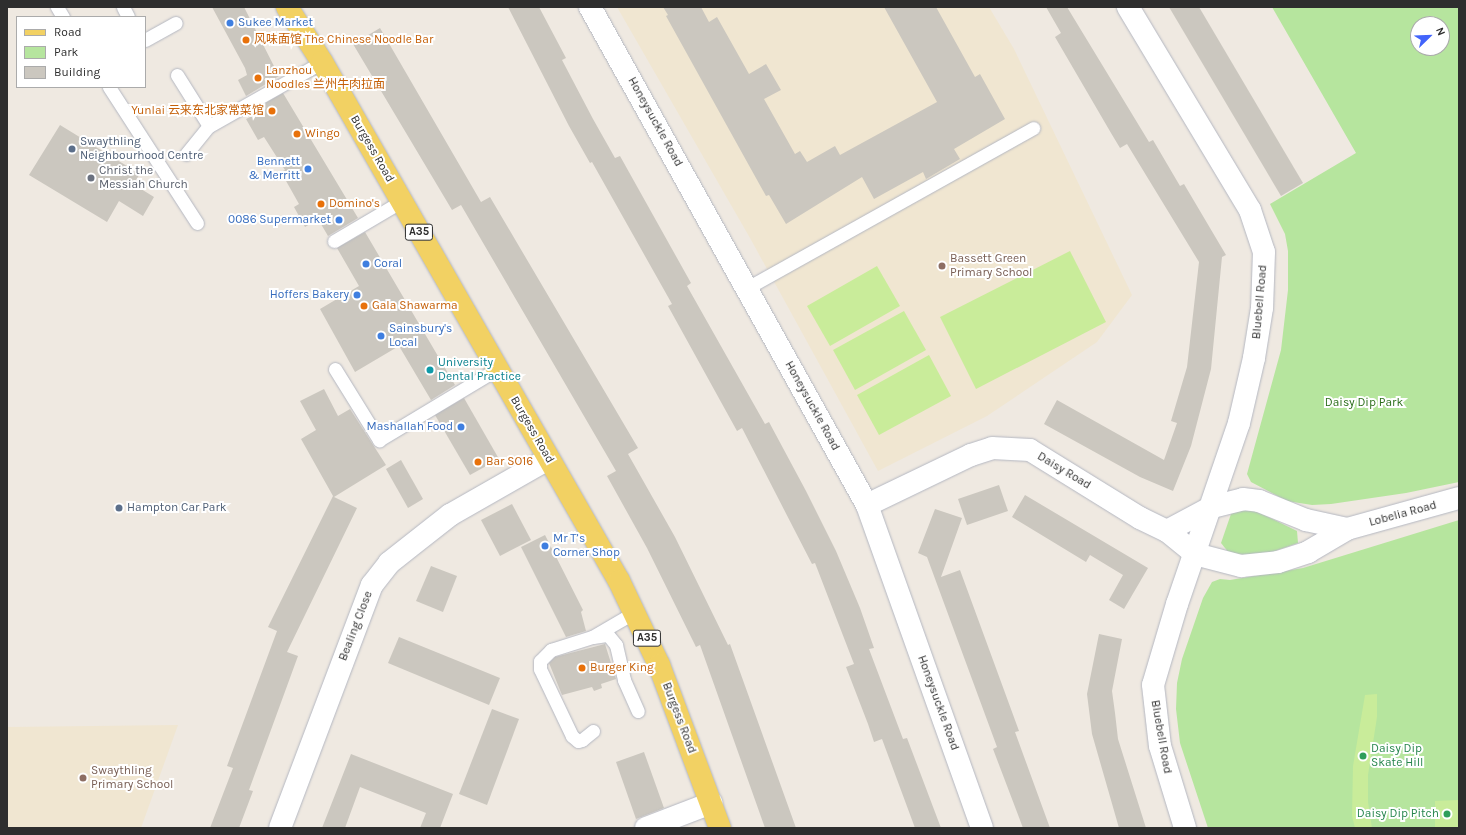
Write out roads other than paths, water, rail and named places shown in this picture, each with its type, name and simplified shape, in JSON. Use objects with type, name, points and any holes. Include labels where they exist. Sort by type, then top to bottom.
[{"type":"main road","name":"Burgess Road","points":[[287,7],[322,62],[402,201],[548,459],[595,537],[635,612],[664,677],[720,828]]},
{"type":"street","name":"Honeysuckle Road","points":[[590,7],[748,288],[867,505],[982,828]]},
{"type":"street","name":"Bluebell Road","points":[[1128,7],[1250,210],[1264,252],[1262,308],[1254,358],[1239,423],[1196,554],[1177,604],[1153,685],[1160,746],[1185,828]]},
{"type":"street","name":"Daisy Road","points":[[867,505],[971,455],[992,448],[1030,450],[1140,518],[1167,531],[1196,554]]},
{"type":"street","name":"Bealing Close","points":[[280,828],[372,585],[389,563],[450,515],[548,459]]},
{"type":"street","name":"Lobelia Road","points":[[1196,554],[1241,566],[1272,563],[1308,552],[1347,529],[1459,498]]},
{"type":"street","name":"Lobelia Road","points":[[1212,507],[1243,499],[1259,501],[1306,520],[1347,529]]},
{"type":"street","points":[[1167,531],[1212,507]]},
{"type":"street","points":[[646,828],[711,803]]},
{"type":"lane","points":[[57,7],[62,16]]},
{"type":"lane","points":[[123,7],[128,16]]},
{"type":"lane","points":[[146,39],[176,22]]},
{"type":"lane","points":[[186,154],[209,126],[322,62]]},
{"type":"lane","points":[[177,75],[209,126]]},
{"type":"lane","points":[[110,88],[197,223]]},
{"type":"lane","points":[[748,288],[1033,128]]},
{"type":"lane","points":[[334,241],[402,201]]},
{"type":"lane","points":[[335,369],[379,440],[497,369]]},
{"type":"lane","points":[[592,637],[635,612]]},
{"type":"lane","points":[[593,731],[582,740],[575,739],[539,665],[543,656],[551,650],[592,637],[608,635],[616,645],[624,680],[638,711]]},
{"type":"place","name":"Sukee Market","points":[[230,23]]},
{"type":"place","name":"风味面馆 The Chinese Noodle Bar","points":[[246,40]]},
{"type":"place","name":"Lanzhou Noodles 兰州牛肉拉面","points":[[258,78]]},
{"type":"place","name":"Yunlai 云来东北家常菜馆","points":[[272,111]]},
{"type":"place","name":"Wingo","points":[[297,134]]},
{"type":"place","name":"Swaythling Neighbourhood Centre","points":[[72,149]]},
{"type":"place","name":"Bennett & Merritt","points":[[308,169]]},
{"type":"place","name":"Christ the Messiah Church","points":[[91,178]]},
{"type":"place","name":"Domino's","points":[[321,204]]},
{"type":"place","name":"0086 Supermarket","points":[[339,220]]},
{"type":"place","name":"Coral","points":[[366,264]]},
{"type":"place","name":"Bassett Green Primary School","points":[[942,266]]},
{"type":"place","name":"Hoffers Bakery","points":[[357,295]]},
{"type":"place","name":"Gala Shawarma","points":[[364,306]]},
{"type":"place","name":"Sainsbury's Local","points":[[381,336]]},
{"type":"place","name":"University Dental Practice","points":[[430,370]]},
{"type":"place","name":"Mashallah Food","points":[[461,427]]},
{"type":"place","name":"Bar SO16","points":[[478,462]]},
{"type":"place","name":"Hampton Car Park","points":[[119,508]]},
{"type":"place","name":"Mr T’s Corner Shop","points":[[545,546]]},
{"type":"place","name":"Burger King","points":[[582,668]]},
{"type":"place","name":"Daisy Dip Skate Hill","points":[[1363,756]]},
{"type":"place","name":"Swaythling Primary School","points":[[83,778]]},
{"type":"place","name":"Daisy Dip Pitch","points":[[1447,814]]},
{"type":"park label","name":"Daisy Dip Park","points":[[1364,403]]}]
